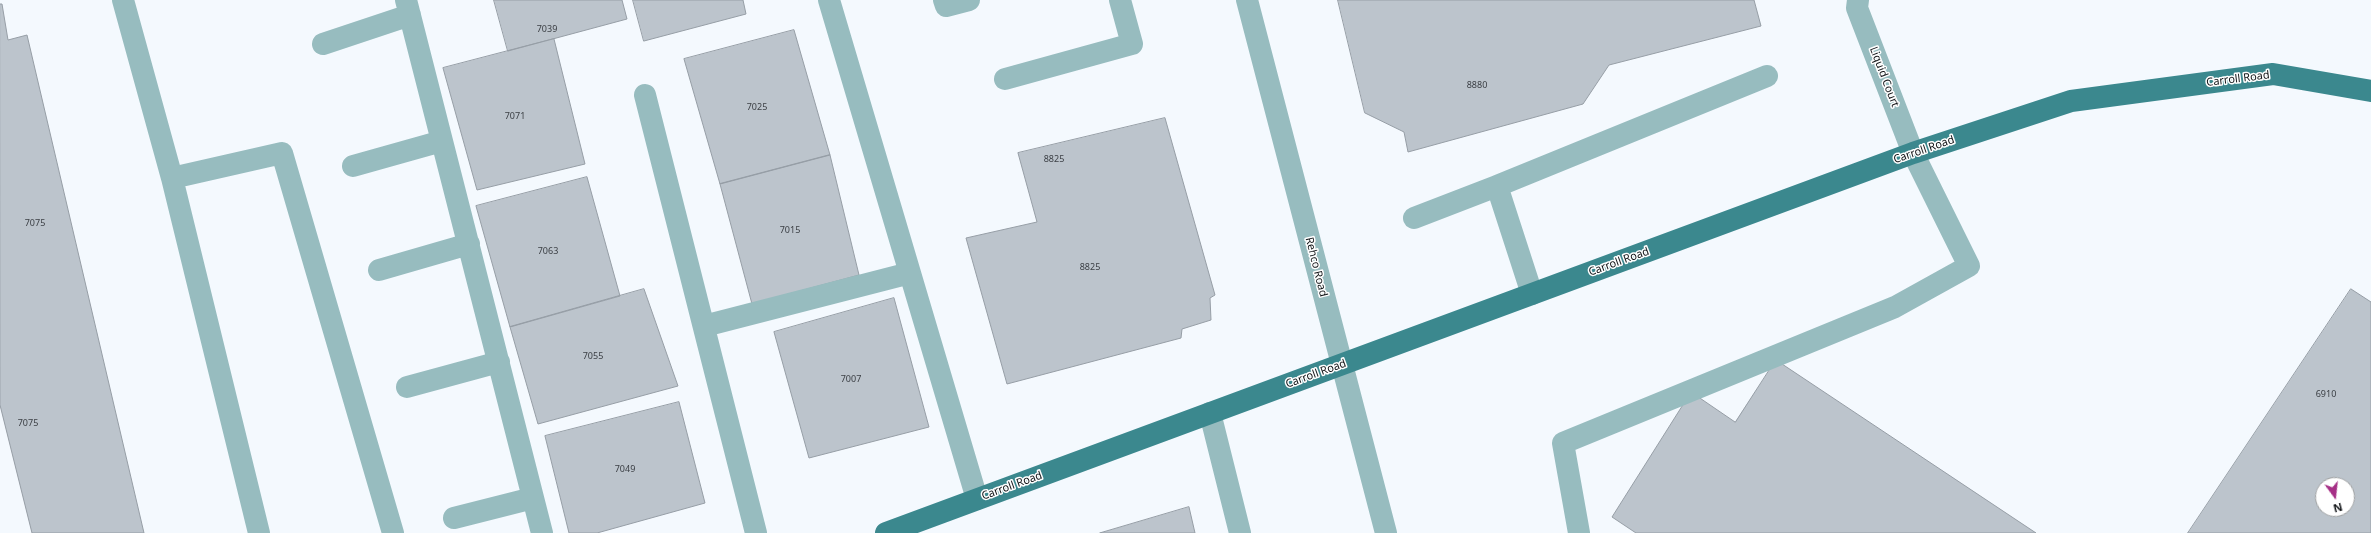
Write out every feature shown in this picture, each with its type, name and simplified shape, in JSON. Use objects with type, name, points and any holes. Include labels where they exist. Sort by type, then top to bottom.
[{"type":"main road","name":"Carroll Road","points":[[886,533],[1913,153],[2079,100],[2273,74],[2371,91]]},
{"type":"street","points":[[123,0],[172,178],[259,533]]},
{"type":"street","points":[[829,0],[977,499]]},
{"type":"street","points":[[944,0],[946,6],[969,0]]},
{"type":"street","points":[[1006,79],[1132,44],[1120,0]]},
{"type":"street","name":"Rehco Road","points":[[1247,0],[1386,533]]},
{"type":"street","name":"Liquid Court","points":[[1579,533],[1563,444],[1895,307],[1969,266],[1913,153],[1857,8],[1858,0]]},
{"type":"street","points":[[323,44],[408,8],[542,533]]},
{"type":"street","points":[[1414,218],[1497,186],[1767,76]]},
{"type":"street","points":[[645,95],[756,533]]},
{"type":"street","points":[[353,166],[442,141]]},
{"type":"street","points":[[172,178],[282,153],[393,533]]},
{"type":"street","points":[[1497,186],[1532,294]]},
{"type":"street","points":[[379,270],[469,244]]},
{"type":"street","points":[[704,326],[910,274]]},
{"type":"street","points":[[406,387],[499,362]]},
{"type":"street","points":[[1210,413],[1240,533]]},
{"type":"street","points":[[454,518],[533,498]]},
{"type":"building","points":[[494,0],[622,0],[627,19],[508,51]]},
{"type":"building","points":[[633,0],[743,0],[746,14],[644,41]]},
{"type":"building","points":[[1338,0],[1754,0],[1761,26],[1609,65],[1583,104],[1408,152],[1404,132],[1365,113]]},
{"type":"building","points":[[0,4],[2,4],[8,40],[27,35],[144,533],[32,533],[0,405]]},
{"type":"building","points":[[794,30],[830,155],[720,184],[684,59]]},
{"type":"building","points":[[554,39],[585,164],[477,190],[443,68]]},
{"type":"building","points":[[1165,118],[1215,295],[1210,298],[1211,320],[1182,329],[1181,338],[1007,384],[966,238],[1037,222],[1018,153]]},
{"type":"building","points":[[830,155],[859,275],[752,304],[720,184]]},
{"type":"building","points":[[587,177],[620,296],[510,327],[476,206]]},
{"type":"building","points":[[644,289],[678,386],[538,424],[510,327]]},
{"type":"building","points":[[2351,289],[2371,302],[2371,533],[2188,533]]},
{"type":"building","points":[[894,298],[929,427],[809,458],[774,332]]},
{"type":"building","points":[[1776,360],[2036,533],[1636,533],[1612,517],[1691,392],[1735,422]]},
{"type":"building","points":[[679,402],[705,503],[597,533],[569,533],[545,436]]},
{"type":"building","points":[[1189,507],[1195,533],[1100,533]]}]
